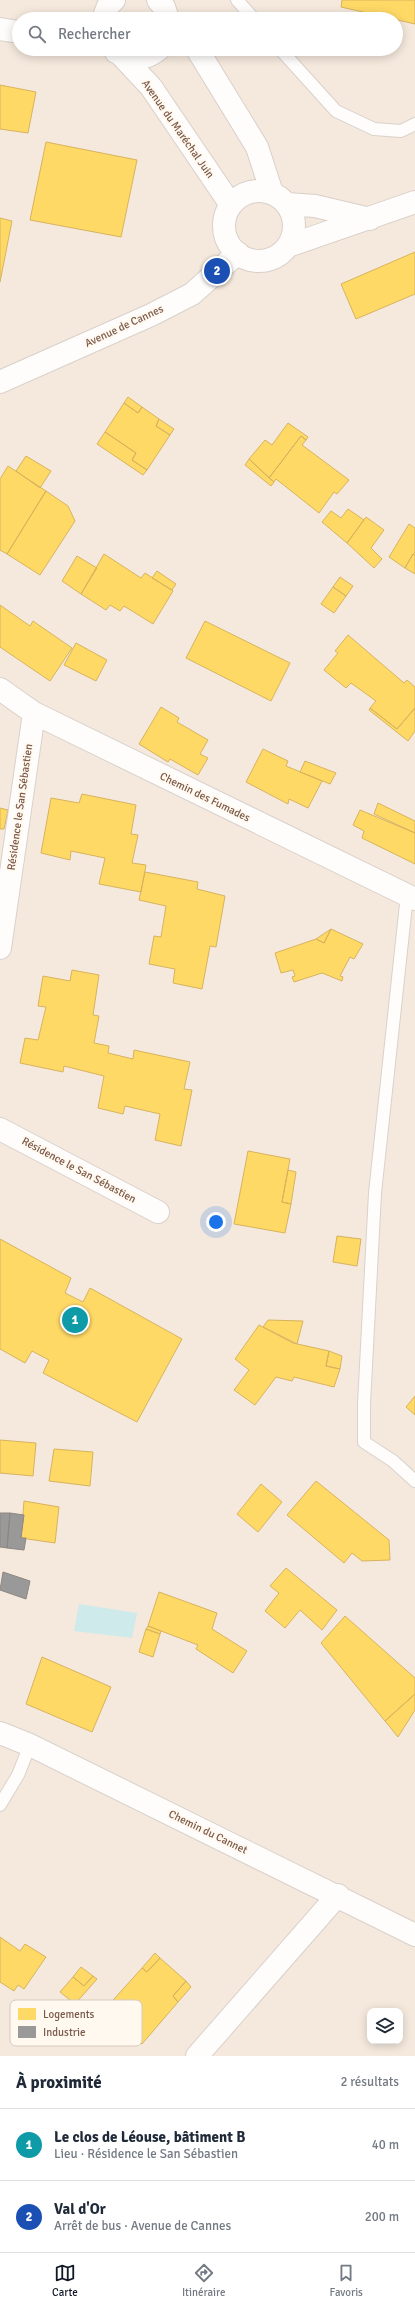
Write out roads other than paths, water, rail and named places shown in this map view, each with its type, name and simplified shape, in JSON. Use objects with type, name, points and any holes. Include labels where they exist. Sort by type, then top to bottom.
[{"type":"street","points":[[0,29],[12,31]]},
{"type":"street","name":"Avenue du Maréchal Juin","points":[[121,56],[151,86],[231,205]]},
{"type":"street","points":[[126,56],[132,59],[143,58],[147,56]]},
{"type":"street","points":[[201,56],[257,147],[280,198],[293,214],[293,236],[288,246],[280,254],[270,259],[259,261],[248,259],[238,253],[226,236],[224,225],[231,205],[239,197],[250,192],[261,190],[280,198],[370,219]]},
{"type":"street","points":[[288,246],[370,219],[415,202]]},
{"type":"street","name":"Avenue de Cannes","points":[[0,382],[151,315],[192,294],[238,253]]},
{"type":"street","name":"Chemin des Fumades","points":[[0,688],[34,713],[411,897]]},
{"type":"street","name":"Résidence le San Sébastien","points":[[0,948],[34,713]]},
{"type":"street","name":"Résidence le San Sébastien","points":[[0,1129],[158,1212]]},
{"type":"street","name":"Chemin du Cannet","points":[[0,1732],[30,1745],[415,1934]]},
{"type":"street","points":[[197,2056],[338,1895]]},
{"type":"lane","points":[[237,0],[248,12]]},
{"type":"lane","points":[[286,56],[336,111],[374,129],[401,131],[415,124]]},
{"type":"lane","points":[[411,897],[375,1193],[364,1442],[393,1461],[415,1481]]},
{"type":"lane","points":[[0,1805],[18,1775],[30,1745]]},
{"type":"water","points":[[79,1604],[137,1613],[132,1638],[74,1631]]},
{"type":"place","name":"Val d'Or","points":[[217,271]]},
{"type":"place","name":"Le clos de Léouse, bâtiment B","points":[[75,1320]]}]
